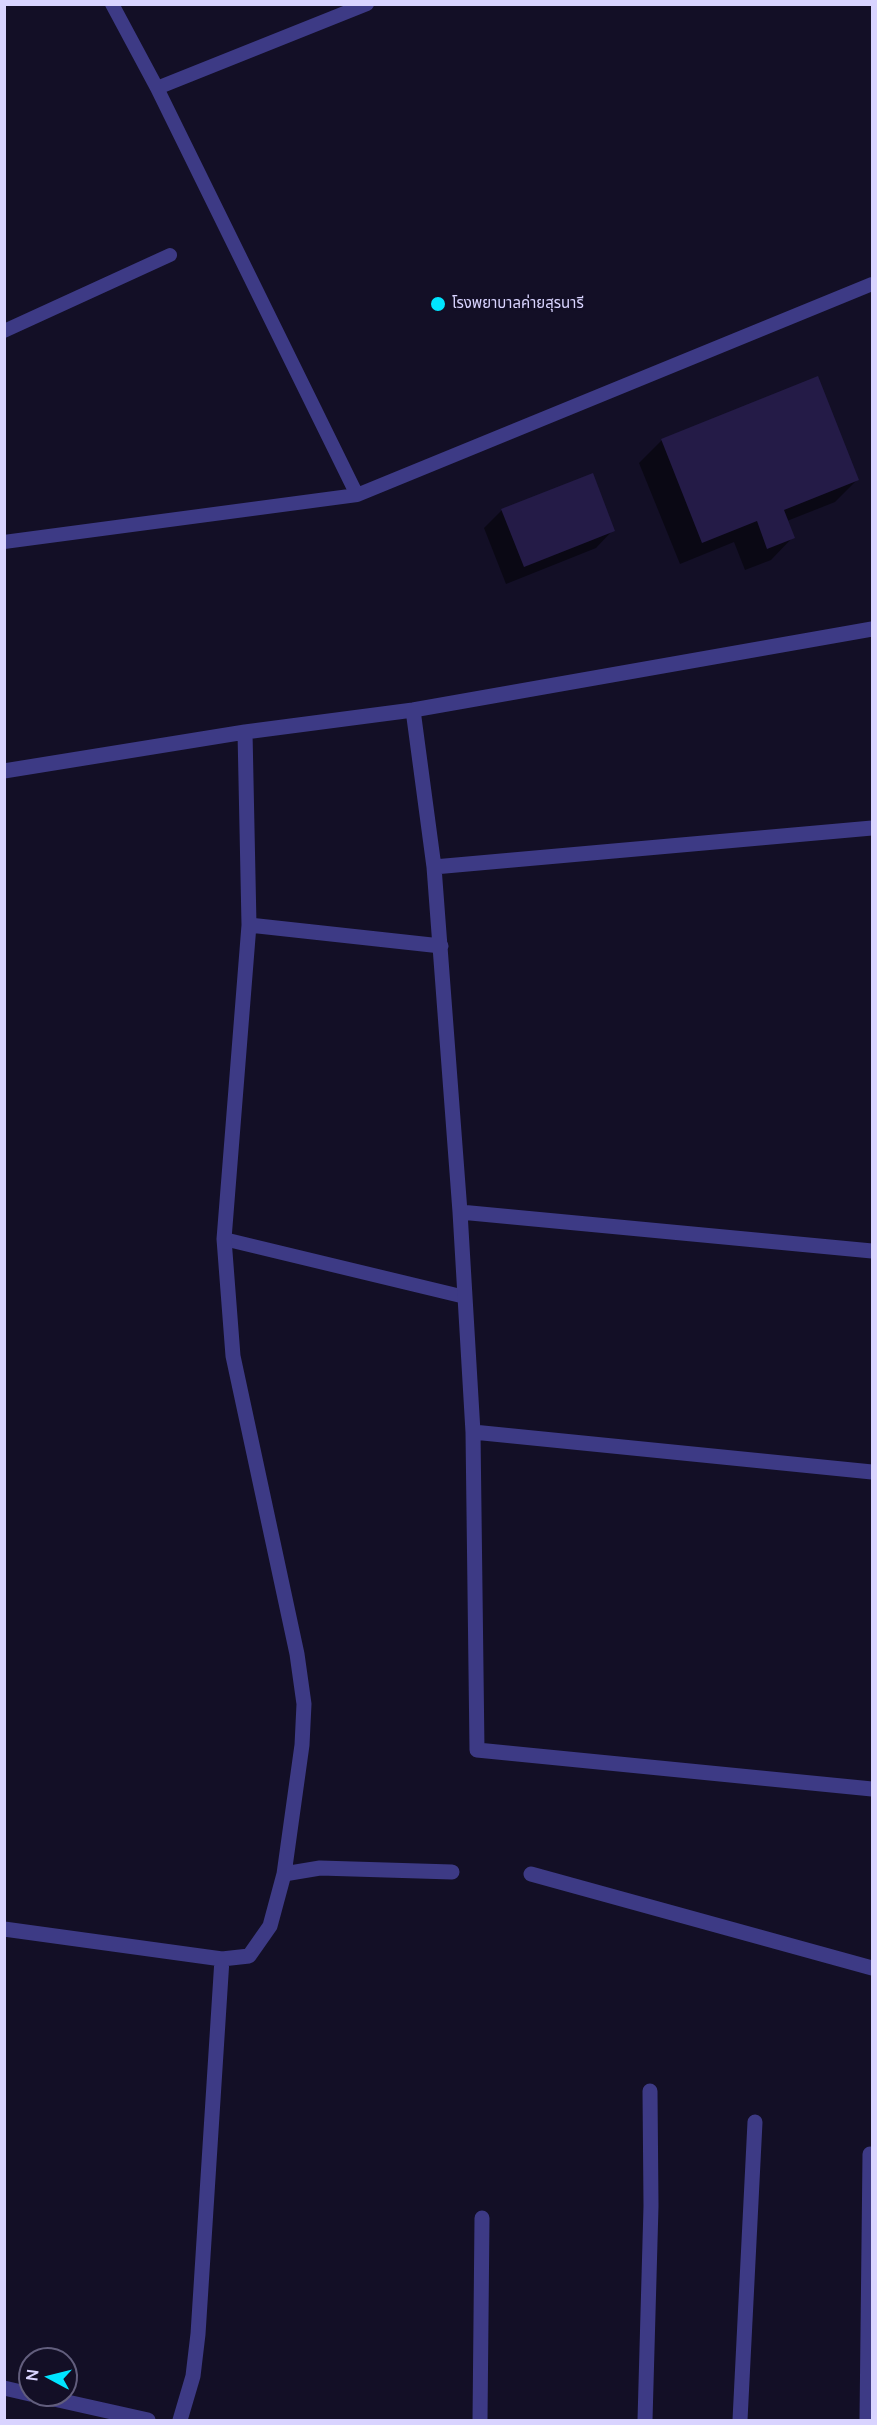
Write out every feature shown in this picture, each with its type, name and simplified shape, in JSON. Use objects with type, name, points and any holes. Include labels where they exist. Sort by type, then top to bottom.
[{"type":"street","points":[[4,771],[245,732],[413,710],[873,629]]},
{"type":"street","points":[[413,710],[434,867],[460,1212],[473,1432],[477,1750],[873,1789]]},
{"type":"street","points":[[5,1933],[222,1959],[249,1956],[270,1926],[284,1874],[302,1745],[304,1704],[297,1654],[233,1356],[224,1239],[249,925],[245,732]]},
{"type":"street","points":[[434,867],[873,828]]},
{"type":"street","points":[[249,925],[441,946]]},
{"type":"street","points":[[460,1212],[873,1251]]},
{"type":"street","points":[[473,1432],[873,1472]]},
{"type":"street","points":[[284,1874],[320,1868],[452,1872]]},
{"type":"street","points":[[531,1874],[873,1968]]},
{"type":"street","points":[[180,2421],[193,2376],[198,2334],[222,1959]]},
{"type":"street","points":[[645,2421],[651,2206],[650,2091]]},
{"type":"street","points":[[740,2421],[755,2122]]},
{"type":"street","points":[[867,2421],[870,2154]]},
{"type":"street","points":[[480,2421],[483,2218]]},
{"type":"street","points":[[78,2405],[148,2421]]},
{"type":"lane","points":[[112,4],[157,88],[357,495]]},
{"type":"lane","points":[[157,88],[367,4]]},
{"type":"lane","points":[[4,331],[170,255]]},
{"type":"lane","points":[[4,542],[357,495],[873,284]]},
{"type":"lane","points":[[224,1239],[465,1297]]},
{"type":"building","points":[[818,376],[859,480],[784,510],[795,538],[767,549],[757,521],[702,543],[661,439]]},
{"type":"building","points":[[593,473],[615,531],[524,567],[501,509]]},
{"type":"place","name":"โรงพยาบาลค่ายสุรนารี","points":[[438,304]]}]
